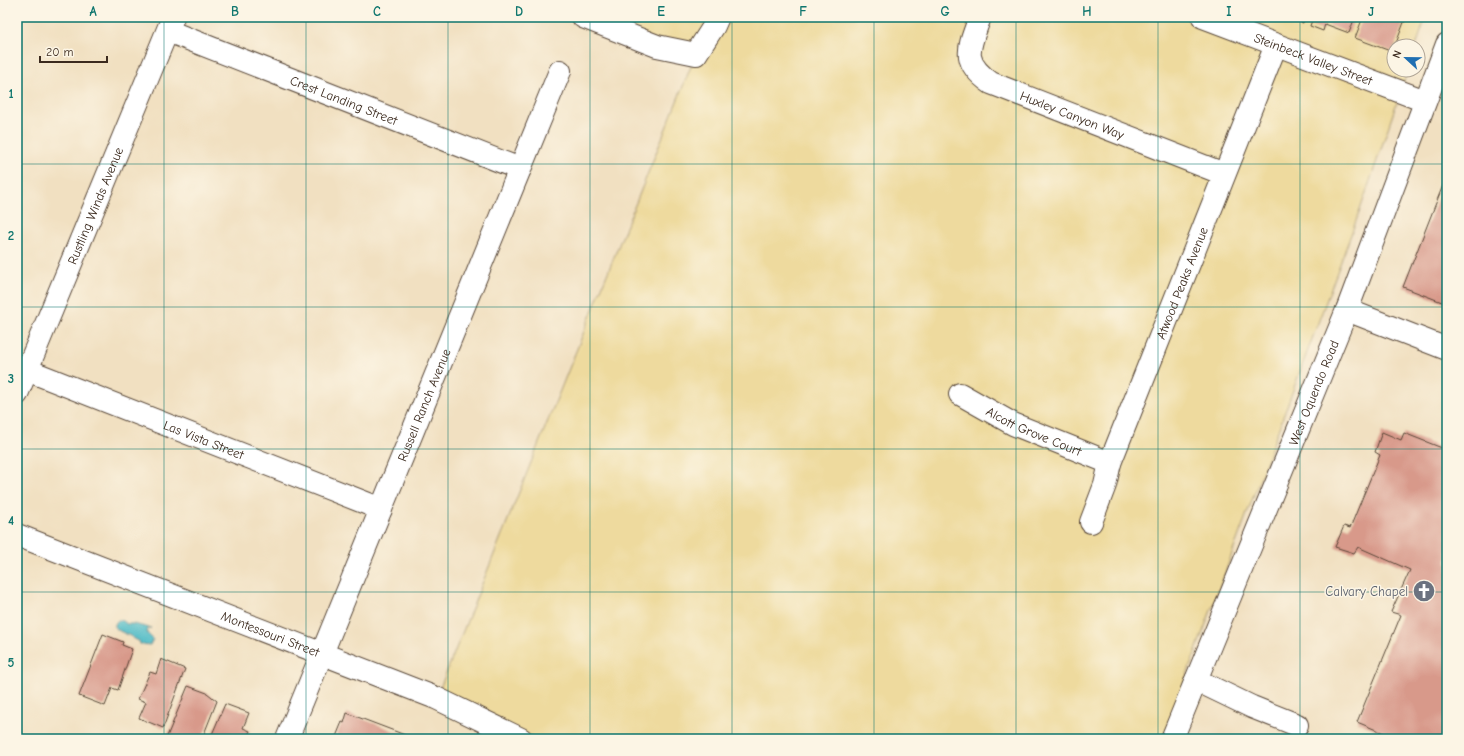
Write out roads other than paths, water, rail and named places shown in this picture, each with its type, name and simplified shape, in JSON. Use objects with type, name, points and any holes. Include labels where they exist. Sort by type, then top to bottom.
[{"type":"street","points":[[583,17],[657,46],[696,54],[718,17]]},
{"type":"street","name":"Huxley Canyon Way","points":[[980,17],[971,41],[969,53],[971,64],[979,75],[991,83],[1224,174]]},
{"type":"street","name":"Steinbeck Valley Street","points":[[1203,17],[1425,101]]},
{"type":"street","name":"Crest Landing Street","points":[[170,24],[520,169]]},
{"type":"street","name":"Rustling Winds Avenue","points":[[17,394],[170,24]]},
{"type":"street","name":"West Oquendo Road","points":[[1172,739],[1347,310],[1447,44]]},
{"type":"street","name":"Atwood Peaks Avenue","points":[[1091,522],[1105,485],[1110,464],[1276,45]]},
{"type":"street","name":"Russell Ranch Avenue","points":[[287,739],[560,71]]},
{"type":"street","points":[[1347,310],[1447,349]]},
{"type":"street","name":"Las Vista Street","points":[[27,370],[381,508]]},
{"type":"street","name":"Alcott Grove Court","points":[[960,394],[1014,424],[1110,464]]},
{"type":"street","name":"Montessouri Street","points":[[17,535],[436,698],[521,739]]},
{"type":"street","points":[[1196,680],[1252,707],[1297,725]]},
{"type":"water","points":[[122,620],[127,624],[151,628],[148,629],[147,633],[153,639],[150,645],[140,644],[139,641],[115,628],[117,621]]},
{"type":"place","name":"Calvary Chapel","points":[[1424,591]]}]
